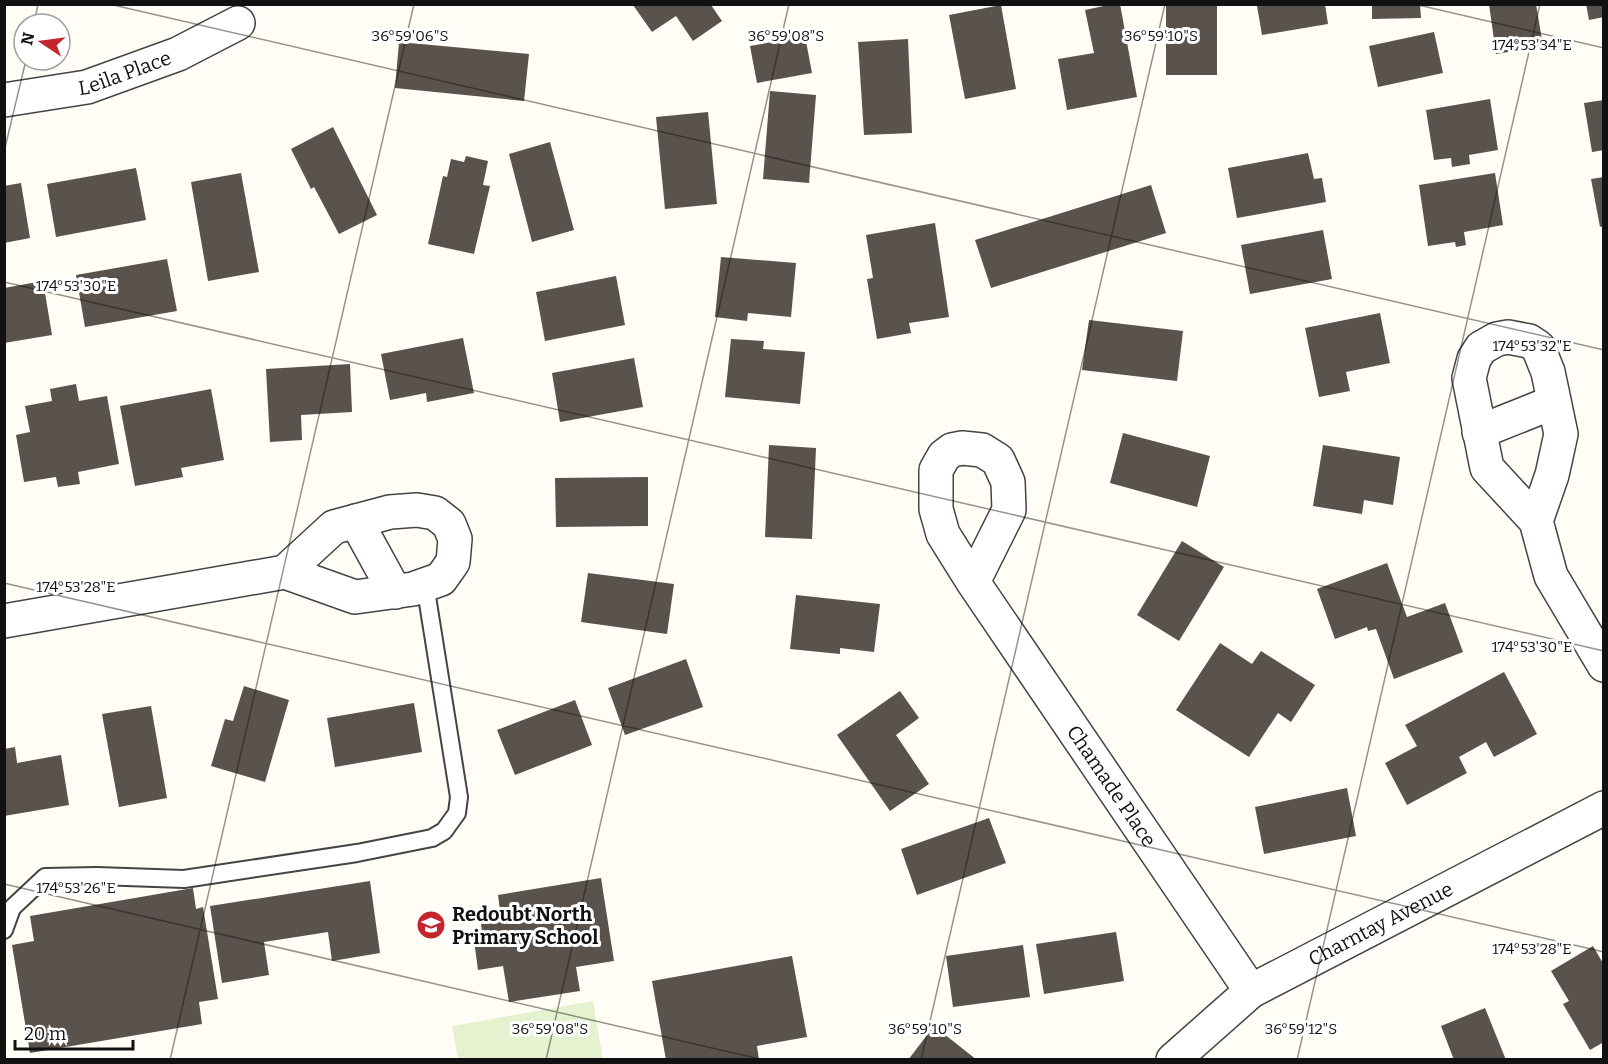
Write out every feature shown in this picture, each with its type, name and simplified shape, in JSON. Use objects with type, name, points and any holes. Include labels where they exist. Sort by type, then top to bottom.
[{"type":"street","name":"Leila Place","points":[[4,100],[87,87],[178,54],[238,23]]},
{"type":"street","points":[[1536,521],[1552,475],[1561,434],[1548,372],[1538,347],[1529,341],[1497,339],[1481,348],[1474,359],[1469,378],[1487,468],[1536,521],[1551,576],[1604,665]]},
{"type":"street","points":[[1479,432],[1554,402]]},
{"type":"street","points":[[4,621],[285,572],[355,597],[410,588],[441,579],[453,562],[456,539],[449,524],[435,513],[417,510],[390,513],[334,527],[285,572]]},
{"type":"street","points":[[356,521],[410,588]]},
{"type":"street","name":"Chamade Place","points":[[973,582],[1251,991]]},
{"type":"street","name":"Charntay Avenue","points":[[1173,1059],[1251,991],[1604,808]]},
{"type":"lane","points":[[4,930],[12,908],[45,877],[184,879],[357,853],[432,838],[444,831],[457,813],[459,797],[410,588]]},
{"type":"green space","points":[[593,1001],[603,1059],[458,1059],[452,1026]]},
{"type":"building","points":[[1120,4],[1137,97],[1067,110],[1058,59],[1094,53],[1085,10]]},
{"type":"building","points":[[1166,4],[1217,4],[1217,75],[1166,75]]},
{"type":"building","points":[[1325,4],[1328,24],[1262,35],[1257,6]]},
{"type":"building","points":[[1372,4],[1420,4],[1421,18],[1372,19]]},
{"type":"building","points":[[1489,4],[1536,4],[1543,46],[1496,54]]},
{"type":"building","points":[[1586,4],[1604,4],[1604,17],[1589,20]]},
{"type":"building","points":[[633,5],[711,5],[722,21],[693,41],[676,16],[652,32]]},
{"type":"building","points":[[1001,5],[1016,89],[965,99],[949,15]]},
{"type":"building","points":[[1434,32],[1443,73],[1378,87],[1369,46]]},
{"type":"building","points":[[805,36],[812,73],[757,83],[750,46]]},
{"type":"building","points":[[908,39],[912,133],[864,135],[858,42]]},
{"type":"building","points":[[399,42],[529,54],[524,101],[395,88]]},
{"type":"building","points":[[770,91],[816,95],[809,183],[763,179]]},
{"type":"building","points":[[1490,99],[1498,150],[1469,155],[1470,164],[1452,167],[1451,158],[1434,160],[1426,110]]},
{"type":"building","points":[[1604,100],[1604,150],[1592,152],[1584,103]]},
{"type":"building","points":[[708,112],[717,204],[665,209],[656,117]]},
{"type":"building","points":[[333,127],[377,215],[339,234],[314,187],[311,189],[291,149]]},
{"type":"building","points":[[550,142],[574,230],[532,242],[509,154]]},
{"type":"building","points":[[1308,153],[1314,179],[1322,178],[1326,202],[1237,218],[1228,168]]},
{"type":"building","points":[[466,156],[488,161],[483,185],[490,186],[474,254],[428,244],[443,176],[447,177],[451,159],[464,162]]},
{"type":"building","points":[[136,168],[146,220],[56,237],[47,184]]},
{"type":"building","points":[[241,173],[259,272],[208,281],[191,182]]},
{"type":"building","points":[[1495,173],[1503,225],[1464,232],[1466,245],[1456,247],[1455,242],[1428,246],[1419,185]]},
{"type":"building","points":[[1604,177],[1604,226],[1600,227],[1591,179]]},
{"type":"building","points":[[21,183],[30,238],[4,243],[4,186]]},
{"type":"building","points":[[1151,185],[1166,233],[991,288],[975,240]]},
{"type":"building","points":[[935,223],[949,317],[909,323],[911,333],[877,339],[867,279],[873,278],[866,235]]},
{"type":"building","points":[[1323,230],[1332,279],[1250,294],[1241,245]]},
{"type":"building","points":[[721,257],[796,263],[791,317],[748,313],[747,321],[715,317]]},
{"type":"building","points":[[167,259],[177,311],[85,327],[76,275]]},
{"type":"building","points":[[616,276],[625,325],[545,341],[536,292]]},
{"type":"building","points":[[43,281],[52,335],[4,343],[4,288]]},
{"type":"building","points":[[1380,313],[1390,363],[1346,372],[1350,391],[1319,397],[1305,328]]},
{"type":"building","points":[[1089,320],[1183,331],[1177,381],[1082,370]]},
{"type":"building","points":[[463,338],[474,393],[427,402],[426,393],[390,400],[381,354]]},
{"type":"building","points":[[731,339],[764,341],[763,349],[805,352],[800,404],[725,397]]},
{"type":"building","points":[[634,358],[643,407],[560,422],[552,373]]},
{"type":"building","points":[[350,364],[352,412],[301,415],[302,440],[270,442],[266,369]]},
{"type":"building","points":[[76,384],[79,401],[107,396],[119,464],[78,472],[80,484],[58,487],[56,477],[24,482],[16,435],[30,432],[25,406],[52,401],[50,389]]},
{"type":"building","points":[[211,389],[224,460],[181,468],[183,477],[135,486],[120,406]]},
{"type":"building","points":[[1123,433],[1210,456],[1197,507],[1110,483]]},
{"type":"building","points":[[769,445],[816,448],[812,539],[765,537]]},
{"type":"building","points":[[1323,445],[1400,457],[1393,505],[1364,500],[1362,514],[1313,506]]},
{"type":"building","points":[[648,477],[648,526],[556,527],[555,478]]},
{"type":"building","points":[[1182,541],[1224,567],[1179,641],[1137,615]]},
{"type":"building","points":[[1387,563],[1407,617],[1445,603],[1463,652],[1394,679],[1376,629],[1368,631],[1367,627],[1335,639],[1317,589]]},
{"type":"building","points":[[588,573],[674,584],[667,634],[581,622]]},
{"type":"building","points":[[796,595],[880,604],[874,652],[840,648],[840,654],[790,649]]},
{"type":"building","points":[[1220,643],[1252,664],[1261,651],[1315,685],[1291,722],[1278,713],[1249,757],[1176,710]]},
{"type":"building","points":[[686,659],[703,707],[625,735],[608,688]]},
{"type":"building","points":[[1504,672],[1537,734],[1494,757],[1486,742],[1459,757],[1467,773],[1407,805],[1385,763],[1417,746],[1405,725]]},
{"type":"building","points":[[244,686],[289,700],[265,782],[211,766],[225,719],[233,721]]},
{"type":"building","points":[[900,691],[919,718],[896,735],[929,784],[890,811],[837,735]]},
{"type":"building","points":[[575,700],[592,745],[515,775],[497,730]]},
{"type":"building","points":[[414,703],[422,752],[335,767],[327,718]]},
{"type":"building","points":[[151,706],[167,798],[119,807],[102,714]]},
{"type":"building","points":[[15,747],[17,763],[61,755],[69,805],[4,816],[4,749]]},
{"type":"building","points":[[1347,788],[1356,836],[1264,854],[1255,807]]},
{"type":"building","points":[[989,818],[1006,863],[917,895],[901,849]]},
{"type":"building","points":[[601,878],[614,961],[576,967],[580,991],[509,1002],[503,966],[478,970],[473,933],[482,932],[480,913],[500,910],[498,895]]},
{"type":"building","points":[[370,881],[380,953],[332,961],[328,932],[264,942],[269,975],[222,983],[210,906]]},
{"type":"building","points":[[193,888],[196,909],[203,907],[218,999],[199,1002],[202,1024],[30,1053],[12,945],[34,941],[30,916]]},
{"type":"building","points":[[1116,932],[1124,981],[1044,994],[1036,944]]},
{"type":"building","points":[[1023,945],[1030,997],[953,1007],[946,956]]},
{"type":"building","points":[[1593,946],[1604,965],[1604,1042],[1590,1050],[1563,1004],[1569,1001],[1551,971]]},
{"type":"building","points":[[792,956],[807,1037],[757,1046],[759,1060],[666,1060],[652,981]]},
{"type":"building","points":[[1485,1008],[1506,1060],[1454,1060],[1441,1026]]},
{"type":"building","points":[[934,1026],[977,1060],[908,1060]]},
{"type":"place","name":"Redoubt North Primary School","points":[[431,925]]}]
